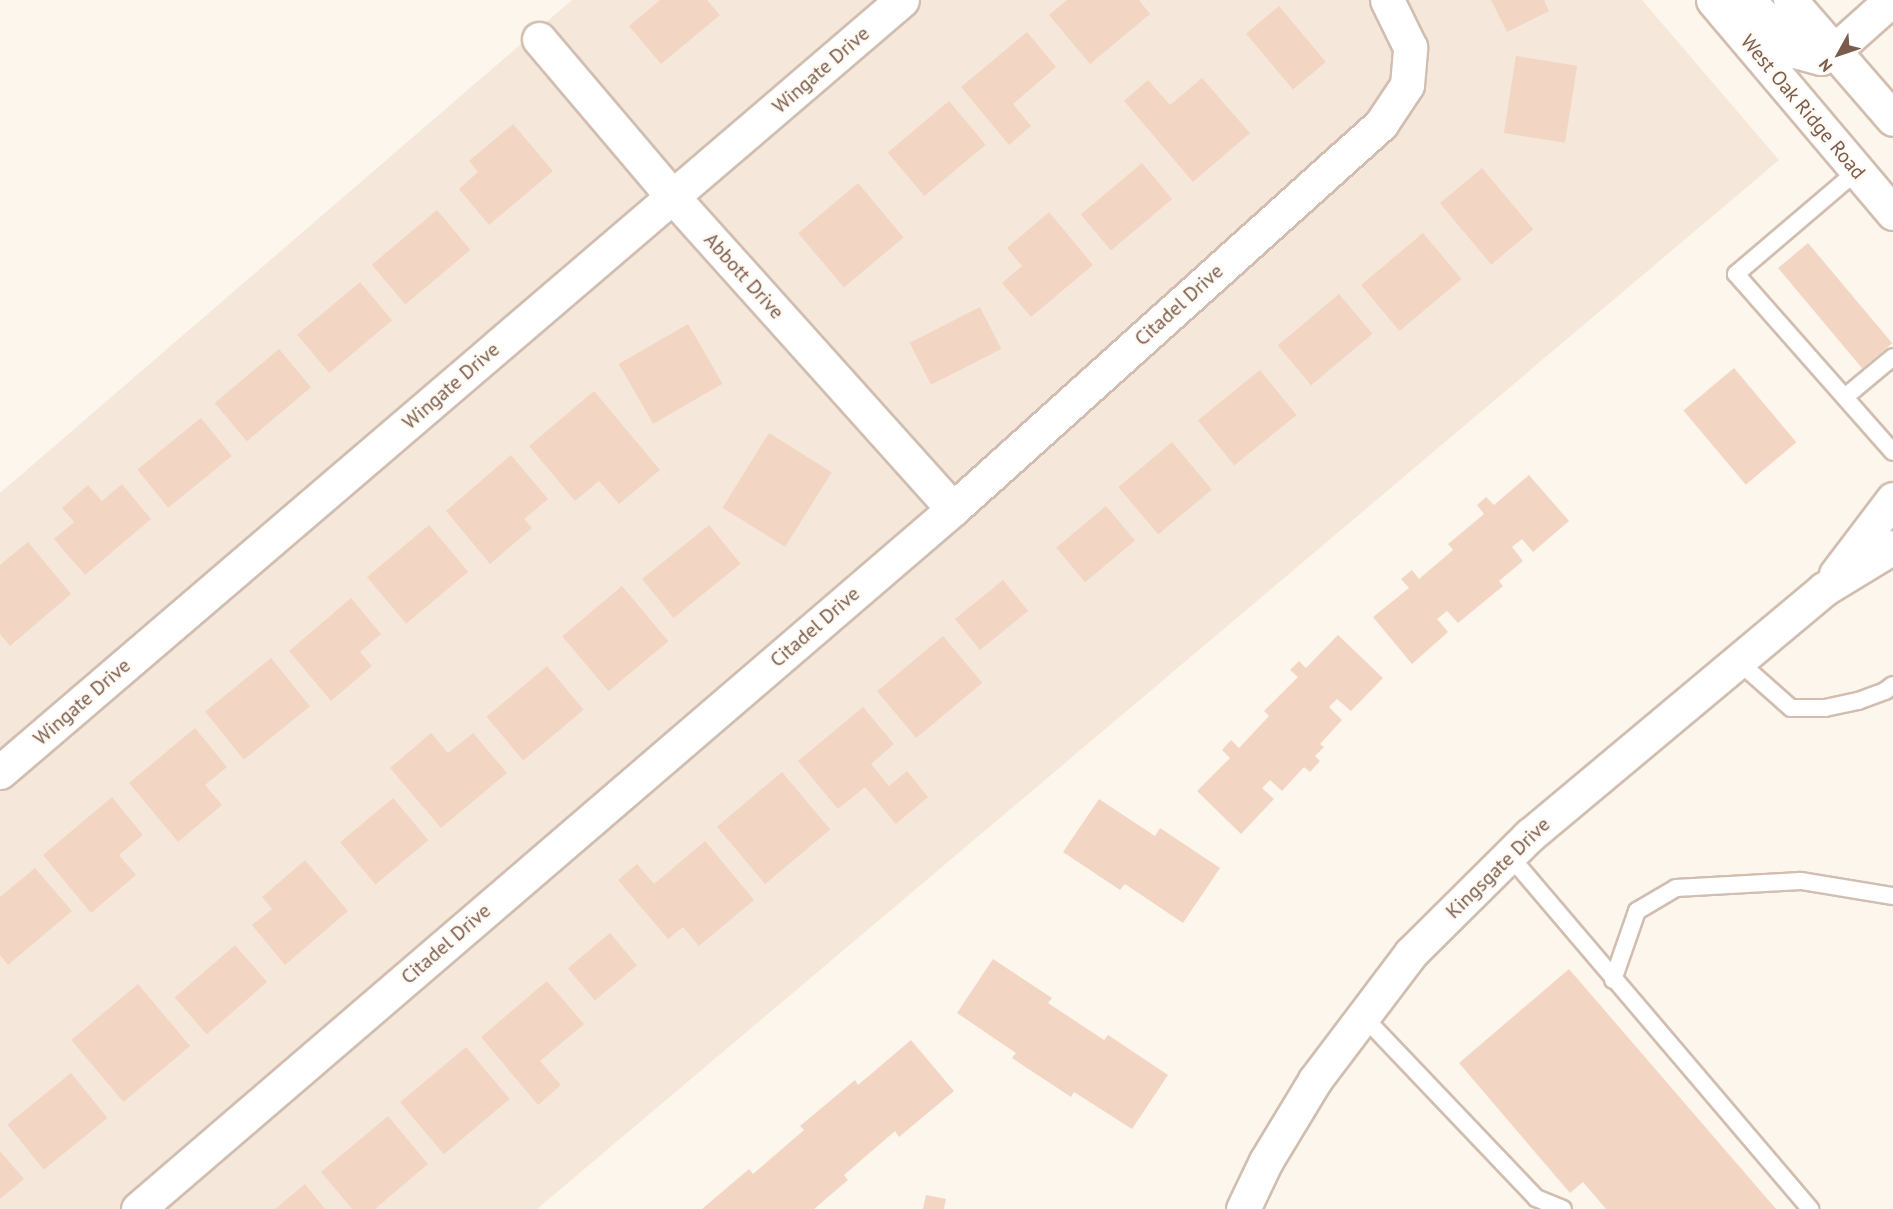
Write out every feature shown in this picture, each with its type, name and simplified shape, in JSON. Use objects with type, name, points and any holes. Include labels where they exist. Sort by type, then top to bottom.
[{"type":"street","name":"Wingate Drive","points":[[0,772],[902,0]]},
{"type":"street","name":"West Oak Ridge Road","points":[[1713,0],[1893,213]]},
{"type":"street","points":[[1748,0],[1795,51],[1821,58],[1834,51],[1891,0]]},
{"type":"street","name":"Citadel Drive","points":[[138,1209],[953,509],[1381,124],[1407,85],[1410,47],[1388,1]]},
{"type":"street","points":[[1793,1],[1893,119]]},
{"type":"street","name":"Abbott Drive","points":[[539,39],[673,196],[953,509]]},
{"type":"street","name":"Kingsgate Drive","points":[[1824,589],[1893,499]]},
{"type":"street","name":"Kingsgate Drive","points":[[1243,1209],[1266,1161],[1315,1080],[1411,953],[1509,855],[1824,589],[1893,547]]},
{"type":"lane","points":[[1857,171],[1736,274],[1893,452]]},
{"type":"lane","points":[[1845,397],[1893,357]]},
{"type":"lane","points":[[1738,662],[1791,708],[1825,708],[1847,703],[1885,691],[1893,684]]},
{"type":"lane","points":[[1509,855],[1810,1209]]},
{"type":"lane","points":[[1614,980],[1637,911],[1676,888],[1802,881],[1893,896]]},
{"type":"lane","points":[[1362,1015],[1536,1198],[1563,1209]]},
{"type":"shaded area","points":[[572,0],[1642,0],[1779,160],[537,1209],[0,1209],[0,493]]},
{"type":"building","points":[[660,0],[707,0],[720,15],[661,64],[629,26]]},
{"type":"building","points":[[1067,0],[1139,0],[1150,14],[1090,64],[1049,15]]},
{"type":"building","points":[[1491,0],[1544,0],[1549,11],[1507,32]]},
{"type":"building","points":[[1279,6],[1326,62],[1293,90],[1246,34]]},
{"type":"building","points":[[1027,32],[1056,67],[1013,104],[1031,126],[1009,145],[961,87]]},
{"type":"building","points":[[1516,56],[1577,66],[1565,143],[1504,133]]},
{"type":"building","points":[[1202,78],[1250,133],[1193,182],[1124,101],[1148,80],[1170,105]]},
{"type":"building","points":[[949,101],[986,145],[924,196],[888,152]]},
{"type":"building","points":[[513,124],[553,171],[489,225],[459,189],[478,172],[469,161]]},
{"type":"building","points":[[1142,163],[1172,199],[1111,250],[1081,214]]},
{"type":"building","points":[[1482,168],[1533,229],[1491,265],[1440,203]]},
{"type":"building","points":[[858,183],[904,237],[844,288],[798,233]]},
{"type":"building","points":[[437,210],[470,250],[405,304],[372,265]]},
{"type":"building","points":[[1049,212],[1093,265],[1031,317],[1002,283],[1022,266],[1007,248]]},
{"type":"building","points":[[1423,233],[1462,279],[1400,331],[1361,285]]},
{"type":"building","points":[[1808,243],[1892,343],[1862,368],[1778,268]]},
{"type":"building","points":[[360,282],[392,320],[329,373],[297,335]]},
{"type":"building","points":[[1339,294],[1372,334],[1311,385],[1278,345]]},
{"type":"building","points":[[980,307],[1001,349],[931,385],[910,343]]},
{"type":"building","points":[[688,324],[722,384],[653,424],[619,364]]},
{"type":"building","points":[[279,349],[311,387],[247,441],[215,403]]},
{"type":"building","points":[[1734,368],[1796,442],[1746,485],[1683,410]]},
{"type":"building","points":[[1260,370],[1297,415],[1234,465],[1198,420]]},
{"type":"building","points":[[594,391],[660,470],[619,504],[599,481],[575,501],[529,446]]},
{"type":"building","points":[[201,418],[232,456],[168,508],[137,470]]},
{"type":"building","points":[[769,433],[832,472],[785,547],[722,508]]},
{"type":"building","points":[[1172,442],[1212,489],[1158,534],[1118,487]]},
{"type":"building","points":[[511,455],[548,499],[524,519],[532,528],[490,564],[446,511]]},
{"type":"building","points":[[1529,475],[1569,521],[1533,552],[1522,539],[1512,547],[1523,561],[1499,581],[1503,586],[1458,623],[1447,611],[1437,619],[1448,632],[1412,664],[1373,617],[1409,588],[1401,579],[1412,570],[1419,579],[1453,550],[1448,544],[1484,514],[1477,505],[1486,497],[1494,505]]},
{"type":"building","points":[[122,484],[151,519],[85,575],[54,539],[74,522],[62,508],[88,485],[102,501]]},
{"type":"building","points":[[1106,506],[1135,540],[1085,582],[1056,548]]},
{"type":"building","points":[[429,525],[468,572],[406,624],[367,577]]},
{"type":"building","points":[[709,525],[740,564],[674,618],[642,579]]},
{"type":"building","points":[[28,542],[71,594],[10,646],[0,634],[0,565]]},
{"type":"building","points":[[1003,580],[1028,611],[980,650],[955,619]]},
{"type":"building","points":[[622,586],[668,641],[609,691],[562,636]]},
{"type":"building","points":[[351,598],[381,634],[360,652],[372,666],[331,701],[289,651]]},
{"type":"building","points":[[1338,635],[1383,678],[1351,711],[1337,699],[1329,707],[1342,720],[1320,744],[1324,747],[1315,756],[1320,761],[1310,772],[1304,767],[1282,791],[1270,780],[1262,788],[1274,799],[1241,834],[1197,791],[1230,758],[1222,750],[1231,740],[1239,748],[1269,716],[1264,711],[1298,677],[1290,670],[1299,661],[1306,668]]},
{"type":"building","points":[[943,636],[982,683],[916,738],[877,691]]},
{"type":"building","points":[[271,658],[310,706],[244,760],[205,711]]},
{"type":"building","points":[[547,666],[584,710],[523,760],[486,717]]},
{"type":"building","points":[[863,707],[894,744],[871,764],[889,786],[907,771],[928,797],[896,824],[865,787],[838,809],[798,761]]},
{"type":"building","points":[[195,728],[227,767],[205,785],[222,805],[178,842],[129,783]]},
{"type":"building","points":[[431,733],[448,753],[473,733],[507,773],[441,828],[390,768]]},
{"type":"building","points":[[782,772],[830,829],[765,884],[717,827]]},
{"type":"building","points":[[112,797],[143,835],[119,855],[136,875],[91,913],[43,855]]},
{"type":"building","points":[[393,798],[428,840],[375,884],[340,842]]},
{"type":"building","points":[[1099,799],[1155,836],[1160,828],[1220,868],[1183,923],[1125,884],[1120,890],[1063,852]]},
{"type":"building","points":[[705,841],[754,900],[699,946],[683,927],[668,939],[618,880],[637,864],[654,884]]},
{"type":"building","points":[[305,860],[348,911],[285,965],[252,925],[272,909],[262,897]]},
{"type":"building","points":[[35,868],[72,911],[8,965],[0,955],[0,897]]},
{"type":"building","points":[[610,933],[637,965],[595,1001],[568,968]]},
{"type":"building","points":[[235,945],[267,982],[207,1034],[175,997]]},
{"type":"building","points":[[993,959],[1052,998],[1048,1003],[1104,1040],[1108,1035],[1168,1075],[1132,1129],[1074,1092],[1071,1097],[1012,1058],[1016,1053],[957,1013]]},
{"type":"building","points":[[1569,969],[1776,1209],[1606,1209],[1583,1182],[1570,1193],[1459,1063]]},
{"type":"building","points":[[547,981],[584,1024],[540,1061],[561,1085],[538,1105],[481,1037]]},
{"type":"building","points":[[138,984],[190,1046],[123,1102],[71,1040]]},
{"type":"building","points":[[911,1040],[954,1091],[899,1137],[895,1131],[844,1175],[848,1180],[814,1209],[702,1209],[749,1169],[753,1174],[804,1130],[800,1126],[855,1080],[858,1085]]},
{"type":"building","points":[[466,1047],[510,1099],[444,1154],[400,1102]]},
{"type":"building","points":[[71,1073],[108,1118],[44,1170],[7,1125]]},
{"type":"building","points":[[388,1116],[428,1164],[375,1209],[352,1209],[321,1172]]},
{"type":"building","points":[[0,1151],[24,1179],[0,1199]]},
{"type":"building","points":[[305,1184],[325,1209],[275,1209]]},
{"type":"building","points":[[926,1195],[946,1199],[944,1209],[923,1209]]}]
